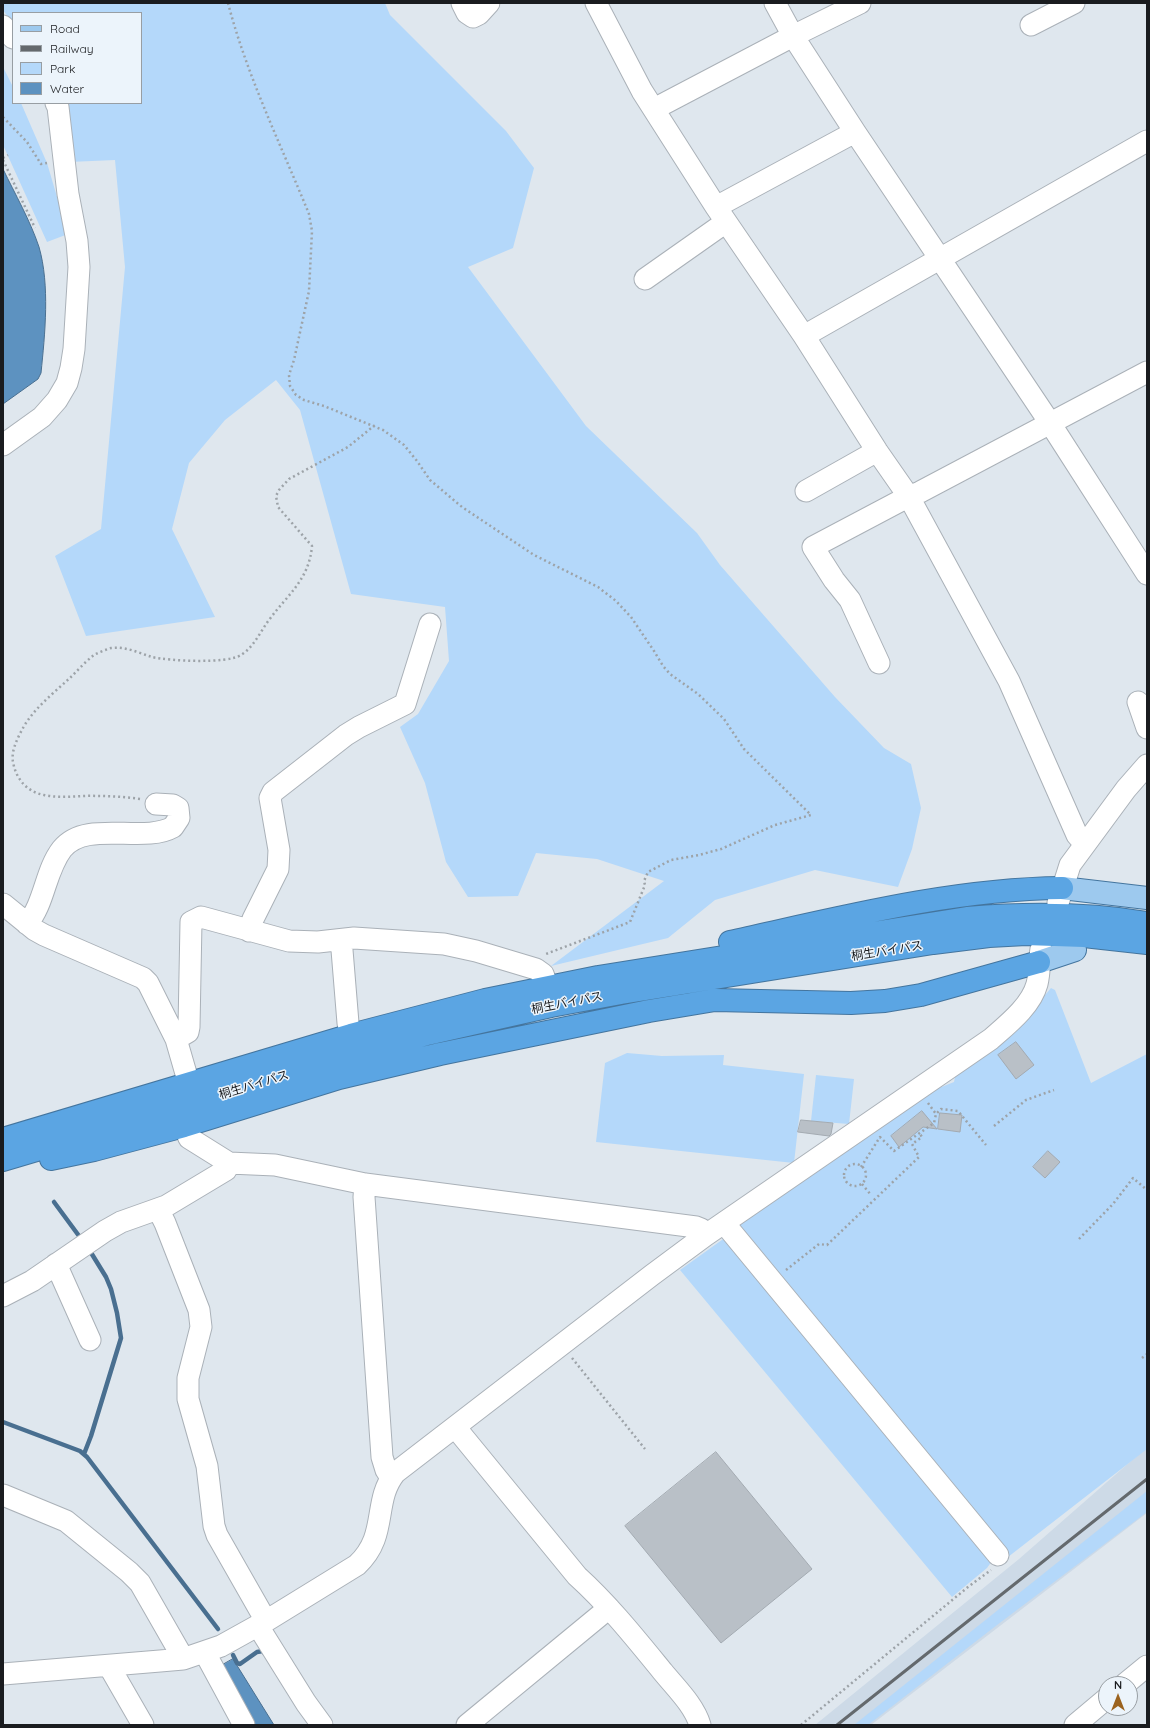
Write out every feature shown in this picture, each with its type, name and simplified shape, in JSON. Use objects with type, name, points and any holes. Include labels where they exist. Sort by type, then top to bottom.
[{"type":"highway","points":[[598,977],[648,960],[904,905],[1005,890],[1060,895]]},
{"type":"highway","name":"桐生バイパス","points":[[3,1139],[351,1035],[446,1010],[598,977],[967,918],[1009,915],[1063,915],[1111,918],[1147,923]]},
{"type":"highway","name":"桐生バイパス","points":[[3,1160],[427,1034],[551,1006],[621,993],[933,943],[988,936],[1026,934],[1084,936],[1147,943]]},
{"type":"highway","points":[[3,1167],[38,1162],[94,1150],[184,1126],[314,1084],[374,1069],[656,1010],[715,1000],[851,1003],[885,1001],[921,995],[1040,956]]},
{"type":"main road","points":[[1060,895],[1147,898]]},
{"type":"main road","points":[[1040,956],[1076,950]]},
{"type":"street","points":[[462,3],[467,13],[472,17],[479,14],[489,3]]},
{"type":"street","points":[[596,3],[642,91],[654,110],[721,215],[804,336],[877,451],[909,498],[1009,680],[1078,835],[1084,843]]},
{"type":"street","points":[[775,3],[793,36],[855,132],[1050,423],[1147,574]]},
{"type":"street","points":[[654,110],[793,36],[860,3]]},
{"type":"street","points":[[1031,25],[1074,3]]},
{"type":"street","points":[[3,26],[12,37]]},
{"type":"street","points":[[3,445],[42,417],[57,400],[67,383],[72,362],[79,267],[77,241],[68,194],[56,104]]},
{"type":"street","points":[[645,279],[721,215],[855,132]]},
{"type":"street","points":[[804,336],[1147,141]]},
{"type":"street","points":[[879,663],[850,600],[834,580],[814,547],[900,500],[909,498],[1147,372]]},
{"type":"street","points":[[806,491],[877,451]]},
{"type":"street","points":[[249,931],[278,869],[278,850],[270,798],[273,792],[346,735],[405,704],[430,624]]},
{"type":"street","points":[[1138,702],[1147,728]]},
{"type":"street","points":[[1060,895],[1070,865],[1084,843],[1126,789],[1147,765]]},
{"type":"street","points":[[27,924],[34,915],[50,873],[62,850],[70,843],[83,836],[160,832],[174,827],[179,818],[178,808],[173,805],[156,804]]},
{"type":"street","points":[[3,904],[27,924],[44,935],[143,978],[148,983],[176,1039],[189,1084]]},
{"type":"street","points":[[176,1039],[188,1032],[191,922],[201,917],[289,941],[318,942],[354,938],[444,944],[476,951],[536,969],[543,974],[548,987]]},
{"type":"street","points":[[339,940],[342,950],[348,1023],[351,1035]]},
{"type":"street","points":[[3,1674],[109,1666],[183,1658],[205,1653],[262,1624],[357,1565],[363,1560],[375,1540],[385,1489],[391,1478],[403,1466],[652,1274],[706,1235],[991,1039],[1012,1020],[1031,998],[1037,985],[1040,956]]},
{"type":"street","points":[[184,1126],[189,1138],[229,1163],[275,1165],[365,1184],[696,1227],[701,1229],[706,1235]]},
{"type":"street","points":[[3,1296],[32,1281],[105,1231],[121,1222],[158,1209],[226,1170],[229,1163]]},
{"type":"street","points":[[365,1184],[364,1198],[382,1457],[391,1478]]},
{"type":"street","points":[[158,1209],[165,1223],[199,1310],[201,1327],[188,1378],[188,1399],[208,1466],[217,1535],[262,1624],[306,1703],[322,1725]]},
{"type":"street","points":[[724,1223],[998,1556]]},
{"type":"street","points":[[56,1264],[90,1340]]},
{"type":"street","points":[[455,1427],[577,1576],[600,1597],[686,1700],[700,1725]]},
{"type":"street","points":[[3,1495],[66,1521],[129,1572],[140,1583],[183,1658]]},
{"type":"street","points":[[467,1725],[609,1608]]},
{"type":"street","points":[[205,1653],[244,1725]]},
{"type":"street","points":[[109,1666],[143,1725]]},
{"type":"street","points":[[1135,1676],[1147,1666]]},
{"type":"street","points":[[1075,1725],[1098,1706]]},
{"type":"path","points":[[228,3],[232,20],[253,79],[309,214],[312,231],[309,291],[294,360],[289,375],[290,386],[296,395],[304,400],[324,406],[375,426],[404,445],[430,480],[462,507],[534,555],[598,587],[616,601],[631,617],[663,666],[670,674],[698,694],[724,719],[744,748],[811,815],[775,825],[722,849],[671,860],[648,872],[644,881],[645,885],[630,922],[546,954],[536,969]]},
{"type":"path","points":[[3,117],[27,142],[41,164],[48,163]]},
{"type":"path","points":[[8,155],[3,159],[35,228]]},
{"type":"path","points":[[156,804],[145,800],[124,797],[58,797],[43,795],[30,790],[24,786],[19,778],[14,769],[12,759],[13,750],[23,727],[38,709],[60,688],[94,656],[103,651],[113,648],[123,649],[154,657],[210,662],[233,659],[242,655],[251,647],[270,619],[299,583],[309,564],[312,546],[278,506],[276,496],[278,490],[289,479],[348,447],[375,426]]},
{"type":"path","points":[[994,1126],[1026,1100],[1054,1090]]},
{"type":"path","points":[[861,1167],[880,1137],[894,1151],[934,1123],[936,1114],[941,1109],[958,1111],[986,1145]]},
{"type":"path","points":[[772,1282],[819,1244],[827,1244],[918,1157],[912,1144],[922,1137],[920,1134]]},
{"type":"path","points":[[856,1165],[861,1167],[865,1174],[862,1184],[855,1186],[848,1184],[844,1174],[850,1166],[856,1165]]},
{"type":"path","points":[[1078,1239],[1113,1204],[1133,1178],[1147,1190]]},
{"type":"path","points":[[862,1184],[871,1195]]},
{"type":"path","points":[[568,1353],[645,1449]]},
{"type":"path","points":[[1142,1358],[1147,1354]]},
{"type":"path","points":[[801,1725],[968,1587],[990,1571],[998,1556]]},
{"type":"shaded area","points":[[1147,1447],[1147,1513],[871,1725],[815,1725],[1019,1559]]},
{"type":"green space","points":[[3,3],[385,3],[390,15],[506,131],[534,168],[513,248],[468,267],[586,426],[697,533],[720,565],[835,697],[884,748],[911,764],[921,808],[912,849],[898,887],[815,870],[715,900],[668,938],[551,966],[664,881],[597,859],[536,853],[518,896],[468,897],[446,862],[425,783],[400,727],[418,714],[449,661],[445,607],[351,594],[300,410],[276,380],[225,420],[189,463],[172,529],[215,617],[86,636],[55,556],[101,529],[125,267],[115,160],[69,162],[62,104],[142,104],[142,12],[12,12],[12,23],[3,10]]},
{"type":"green space","points":[[3,67],[12,85],[12,104],[21,104],[47,163],[68,234],[47,242],[3,145]]},
{"type":"green space","points":[[1051,988],[1055,990],[1091,1083],[1147,1054],[1147,1449],[1008,1557],[994,1558],[987,1568],[952,1597],[680,1270],[726,1237],[739,1223],[934,1090],[954,1082],[955,1077],[962,1070],[1017,1028]]},
{"type":"green space","points":[[627,1053],[662,1056],[724,1055],[723,1065],[804,1074],[794,1163],[596,1142],[605,1063]]},
{"type":"green space","points":[[816,1075],[854,1079],[849,1124],[811,1121]]},
{"type":"green space","points":[[1147,1491],[1147,1512],[997,1625],[868,1725],[854,1725]]},
{"type":"water","points":[[3,169],[27,217],[39,247],[45,277],[46,310],[41,373],[38,379],[3,404]]},
{"type":"water","points":[[233,1659],[274,1725],[252,1725],[219,1667]]},
{"type":"building","points":[[1016,1042],[1034,1065],[1016,1079],[998,1055]]},
{"type":"building","points":[[922,1111],[937,1129],[923,1127],[899,1147],[891,1136]]},
{"type":"building","points":[[940,1113],[962,1115],[960,1132],[938,1129]]},
{"type":"building","points":[[801,1120],[833,1123],[831,1134],[829,1136],[798,1132]]},
{"type":"building","points":[[1048,1151],[1060,1162],[1045,1178],[1033,1167]]},
{"type":"building","points":[[716,1452],[812,1569],[721,1643],[625,1526]]},
{"type":"waterway","points":[[54,1202],[82,1240]]},
{"type":"waterway","points":[[84,1454],[121,1338],[111,1289],[106,1277],[90,1251]]},
{"type":"waterway","points":[[3,1422],[80,1451],[87,1457],[218,1629]]},
{"type":"waterway","points":[[233,1655],[237,1663],[240,1664],[257,1652],[263,1651],[265,1654]]},
{"type":"railway","points":[[837,1725],[1147,1479]]}]
